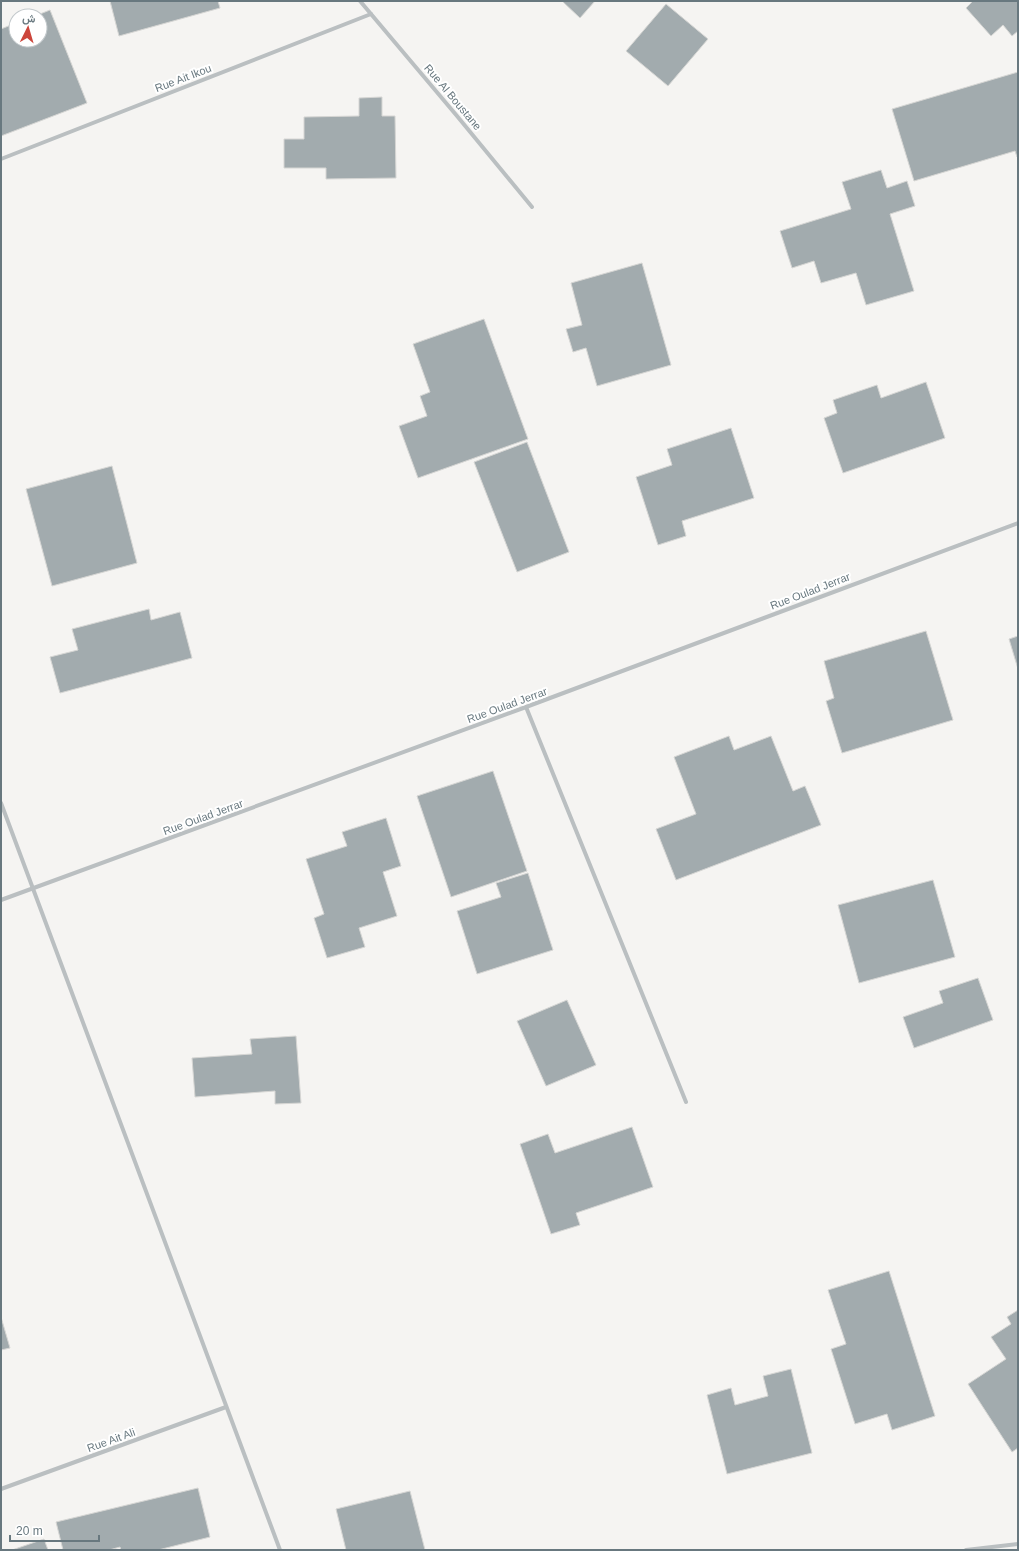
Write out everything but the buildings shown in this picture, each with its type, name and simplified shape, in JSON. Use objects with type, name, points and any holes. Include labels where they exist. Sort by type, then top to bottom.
[{"type":"street","name":"Rue Al Boustane","points":[[360,1],[458,116],[532,207]]},
{"type":"street","name":"Rue Ait Ikou","points":[[1,158],[371,14]]},
{"type":"street","name":"Rue Oulad Jerrar","points":[[1,900],[526,707],[1018,523]]},
{"type":"street","points":[[526,707],[686,1102]]},
{"type":"street","points":[[1,804],[280,1550]]},
{"type":"street","name":"Rue Ait Ali","points":[[1,1489],[226,1407]]},
{"type":"street","points":[[966,1550],[1018,1544]]}]
